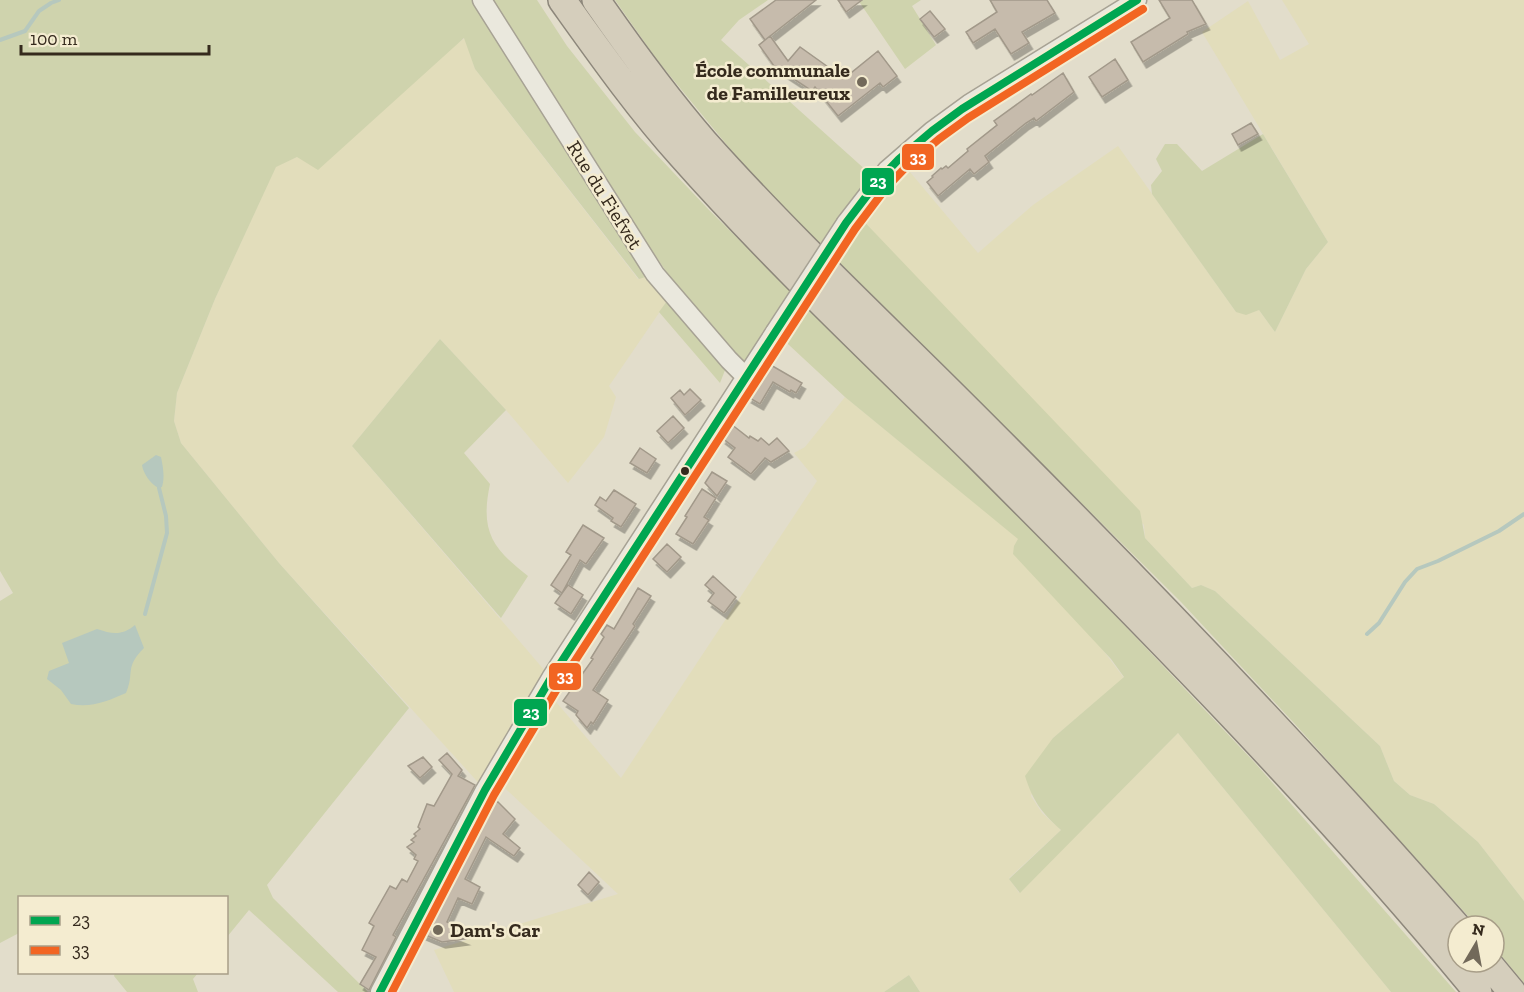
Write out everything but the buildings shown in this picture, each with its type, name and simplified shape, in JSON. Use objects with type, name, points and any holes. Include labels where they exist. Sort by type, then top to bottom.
[{"type":"highway","points":[[562,0],[619,80],[681,155],[748,227],[1074,553],[1236,721],[1339,832],[1478,992]]},
{"type":"highway","points":[[600,4],[641,65],[703,141],[775,218],[1182,627],[1360,816],[1446,914]]},
{"type":"highway","points":[[1497,974],[1512,992]]},
{"type":"street","name":"Rue du Fiefvet","points":[[482,0],[655,274],[745,376]]},
{"type":"street","points":[[380,992],[498,767],[551,678],[846,223],[887,170],[932,131],[969,104],[1137,0]]},
{"type":"shaded area","points":[[1282,0],[1524,0],[1524,901],[1478,842],[1434,804],[1410,795],[1394,781],[1380,746],[1215,591],[1201,585],[1192,588],[1145,538],[1144,525],[855,212],[899,159],[978,253],[1033,205],[1118,146],[1236,312],[1259,310],[1275,332],[1306,269],[1328,242],[1202,32],[1248,1],[1280,60],[1309,44]]},
{"type":"shaded area","points":[[465,38],[475,69],[638,279],[655,274],[672,294],[609,386],[616,397],[604,437],[568,483],[506,410],[440,339],[352,446],[551,678],[545,689],[621,778],[817,481],[794,453],[805,447],[845,397],[1019,539],[1124,678],[1053,738],[1031,796],[1042,813],[1061,830],[1009,878],[1019,893],[1178,733],[1391,992],[920,992],[909,975],[884,992],[454,992],[434,950],[618,894],[493,777],[485,790],[279,563],[181,443],[174,421],[177,393],[215,299],[276,166],[297,157]]},
{"type":"shaded area","points":[[156,455],[161,457],[163,472],[162,487],[159,488],[148,478],[142,465]]},
{"type":"shaded area","points":[[135,625],[144,648],[132,665],[126,693],[92,704],[71,704],[61,690],[47,679],[49,671],[69,663],[62,643],[97,629],[117,633],[126,631]]},
{"type":"green space","points":[[0,0],[482,0],[655,274],[639,279],[475,69],[464,38],[318,170],[297,157],[276,167],[215,299],[177,393],[174,421],[181,443],[279,563],[409,708],[267,885],[273,898],[368,992],[338,992],[249,910],[228,936],[228,896],[18,896],[18,934],[0,943],[0,601],[13,593],[0,571]]},
{"type":"green space","points":[[492,0],[537,0],[567,46],[635,132],[709,210],[1013,511],[1131,632],[1256,764],[1456,992],[1391,992],[1178,733],[1020,893],[1009,879],[1061,830],[1038,806],[1025,776],[1053,738],[1124,677],[1111,659],[1013,554],[1018,539],[845,397],[775,332],[749,361],[730,360],[616,198]]},
{"type":"green space","points":[[615,0],[768,0],[739,20],[721,40],[878,181],[855,212],[1140,511],[1145,538],[1192,588],[1201,585],[1215,591],[1380,746],[1394,781],[1410,795],[1434,804],[1478,842],[1524,901],[1524,983],[1506,961],[1506,914],[1466,914],[1181,602],[828,251],[789,219],[657,60]]},
{"type":"green space","points":[[858,0],[921,0],[912,6],[936,45],[905,69]]},
{"type":"green space","points":[[1263,134],[1328,242],[1306,269],[1275,332],[1259,310],[1246,315],[1236,312],[1152,194],[1151,185],[1162,171],[1156,159],[1165,144],[1177,144],[1202,171]]},
{"type":"green space","points":[[672,294],[729,360],[720,383],[659,312]]},
{"type":"green space","points":[[440,339],[506,410],[464,453],[490,484],[487,514],[492,537],[505,556],[528,576],[501,618],[352,446]]},
{"type":"green space","points":[[115,974],[197,974],[193,979],[198,992],[127,992]]},
{"type":"green space","points":[[909,975],[920,992],[884,992]]},
{"type":"waterway","points":[[0,40],[25,31],[39,11],[59,0]]},
{"type":"waterway","points":[[145,614],[167,533],[166,516],[159,488]]},
{"type":"waterway","points":[[1367,634],[1379,623],[1405,582],[1417,569],[1499,531],[1524,514]]},
{"type":"transit line","name":"23","points":[[380,992],[485,790],[551,678],[846,223],[878,181],[899,159],[962,109],[1137,0]]},
{"type":"transit line","name":"33","points":[[392,992],[494,795],[560,684],[855,229],[886,188],[906,167],[968,118],[1143,9]]},
{"type":"place","name":"École communale de Familleureux","points":[[862,82]]},
{"type":"place","name":"Dam's Car","points":[[438,930]]}]
